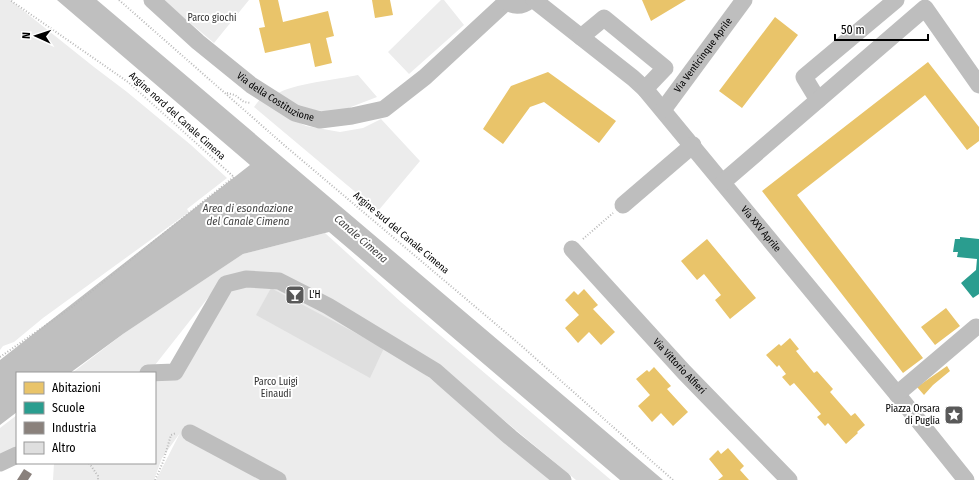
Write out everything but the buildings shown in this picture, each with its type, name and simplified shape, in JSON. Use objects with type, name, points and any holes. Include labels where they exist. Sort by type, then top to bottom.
[{"type":"street","name":"Via della Costituzione","points":[[152,0],[198,42],[251,85],[295,113],[320,120],[352,116],[384,109],[425,77],[505,1]]},
{"type":"street","points":[[505,1],[513,5],[521,5],[530,0]]},
{"type":"street","name":"Via XXV Aprile","points":[[534,0],[645,89],[898,394],[966,480]]},
{"type":"street","name":"Via Venticinque Aprile","points":[[663,110],[677,82],[744,0]]},
{"type":"street","points":[[818,100],[804,77],[896,0]]},
{"type":"street","points":[[723,182],[871,54],[922,4],[979,85]]},
{"type":"street","points":[[581,37],[604,18],[665,68],[645,89]]},
{"type":"street","points":[[855,34],[871,54]]},
{"type":"street","points":[[623,205],[693,145]]},
{"type":"street","name":"Via Vittorio Alfieri","points":[[572,249],[684,372],[789,480]]},
{"type":"street","points":[[156,373],[175,372],[226,284],[246,279],[279,281],[328,306],[435,371],[510,437],[563,480]]},
{"type":"street","points":[[898,394],[976,327]]},
{"type":"street","points":[[190,433],[278,480]]},
{"type":"street","points":[[0,463],[16,455]]},
{"type":"path","name":"Argine nord del Canale Cimena","points":[[0,357],[72,306],[234,178],[128,82],[10,0]]},
{"type":"path","name":"Argine sud del Canale Cimena","points":[[119,0],[284,145],[500,327],[673,480]]},
{"type":"path","points":[[226,93],[236,95],[244,102],[250,103]]},
{"type":"path","points":[[572,249],[623,205]]},
{"type":"path","points":[[155,480],[163,462],[171,435],[180,430],[190,433]]},
{"type":"path","points":[[89,464],[98,476],[98,480]]},
{"type":"green space","points":[[0,0],[10,0],[127,92],[191,145],[227,178],[187,209],[189,212],[43,318],[14,342],[3,346],[0,350]]},
{"type":"green space","name":"Parco giochi","points":[[163,0],[249,0],[214,43]]},
{"type":"green space","points":[[441,0],[444,0],[464,25],[409,74],[388,52]]},
{"type":"green space","points":[[358,75],[377,97],[338,112],[309,110],[292,104],[277,94],[283,90],[293,87]]},
{"type":"green space","points":[[260,99],[284,115],[306,126],[340,132],[363,128],[381,119],[420,161],[378,211],[254,107]]},
{"type":"green space","points":[[325,233],[401,302],[611,480],[576,480],[493,411],[285,275],[222,280],[155,365],[142,372],[73,372],[123,334],[243,254]]},
{"type":"green space","name":"Parco Luigi Einaudi","points":[[257,282],[288,289],[409,362],[505,437],[553,480],[156,480],[180,433],[162,458],[154,480],[53,480],[54,464],[156,464],[156,376],[173,378],[227,287]]},
{"type":"green space","points":[[16,416],[16,448],[0,456],[0,428]]},
{"type":"water","points":[[57,0],[97,0],[663,480],[620,480],[329,232],[243,254],[123,334],[71,372],[16,372],[16,413],[0,425],[0,360],[250,165]]},
{"type":"place","name":"L'H","points":[[295,295]]},
{"type":"place","name":"Piazza Orsara di Puglia","points":[[954,415]]},
{"type":"water label","name":"Area di esondazione del Canale Cimena","points":[[248,214]]},
{"type":"water label","name":"Canale Cimena","points":[[361,239]]}]
